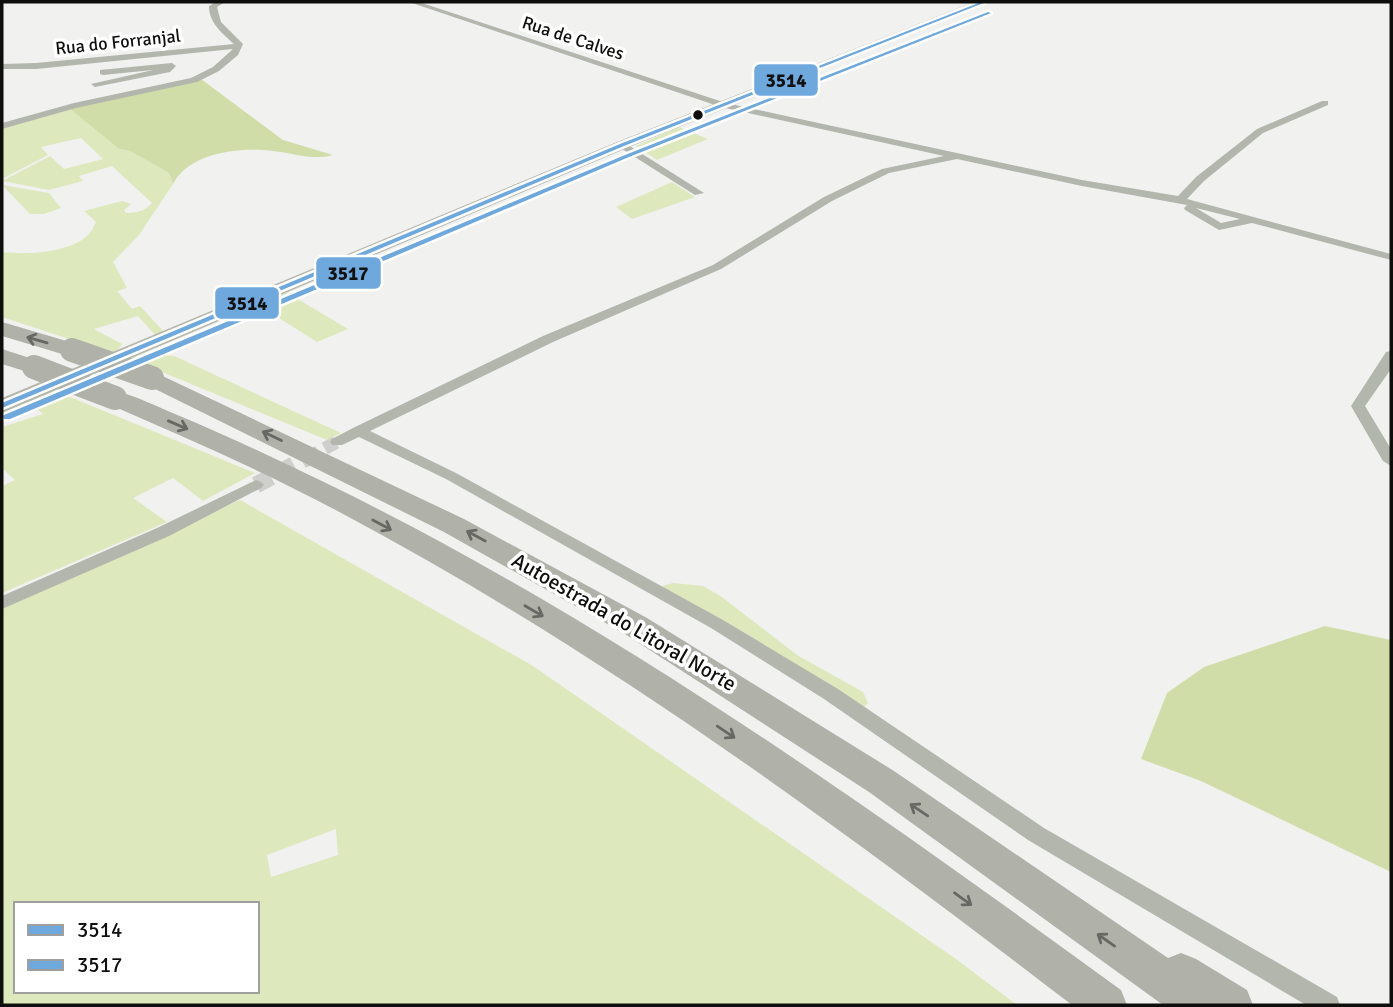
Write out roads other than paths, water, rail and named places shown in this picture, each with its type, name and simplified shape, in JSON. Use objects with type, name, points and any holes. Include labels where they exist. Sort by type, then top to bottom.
[{"type":"highway","name":"Autoestrada do Litoral Norte","points":[[2,329],[152,378],[431,512],[556,580],[747,694],[955,834],[1198,1005]]},
{"type":"highway","name":"Autoestrada do Litoral Norte","points":[[2,356],[115,398],[239,452],[332,498],[569,631],[721,728],[848,816],[1106,1005]]},
{"type":"highway","points":[[1162,979],[1180,972],[1232,1005]]},
{"type":"main road","points":[[2,406],[622,145],[984,2]]},
{"type":"street","points":[[2,126],[103,99],[194,80],[216,69],[235,53],[238,46],[217,24],[212,11],[213,6],[221,2]]},
{"type":"street","name":"Rua de Calves","points":[[412,2],[724,105],[1082,183],[1158,196]]},
{"type":"street","name":"Rua do Forranjal","points":[[2,66],[238,46]]},
{"type":"street","points":[[103,99],[93,87],[103,72],[106,59]]},
{"type":"street","points":[[95,84],[167,70],[173,66],[103,72]]},
{"type":"street","points":[[1180,200],[1200,179],[1260,131],[1325,103]]},
{"type":"street","points":[[622,145],[699,193]]},
{"type":"street","points":[[337,442],[548,339],[717,267],[828,200],[886,171],[963,155]]},
{"type":"street","points":[[1158,196],[1190,209],[1219,227],[1252,220]]},
{"type":"street","points":[[1139,207],[1158,196],[1180,200],[1391,257]]},
{"type":"street","points":[[1391,355],[1387,367],[1367,387],[1358,406],[1391,461]]},
{"type":"street","points":[[358,432],[463,482],[717,624],[831,694],[1036,834],[1328,1005]]},
{"type":"street","points":[[2,603],[163,532],[256,485]]},
{"type":"tunnel","points":[[307,458],[337,442]]},
{"type":"tunnel","points":[[256,485],[310,456]]}]
